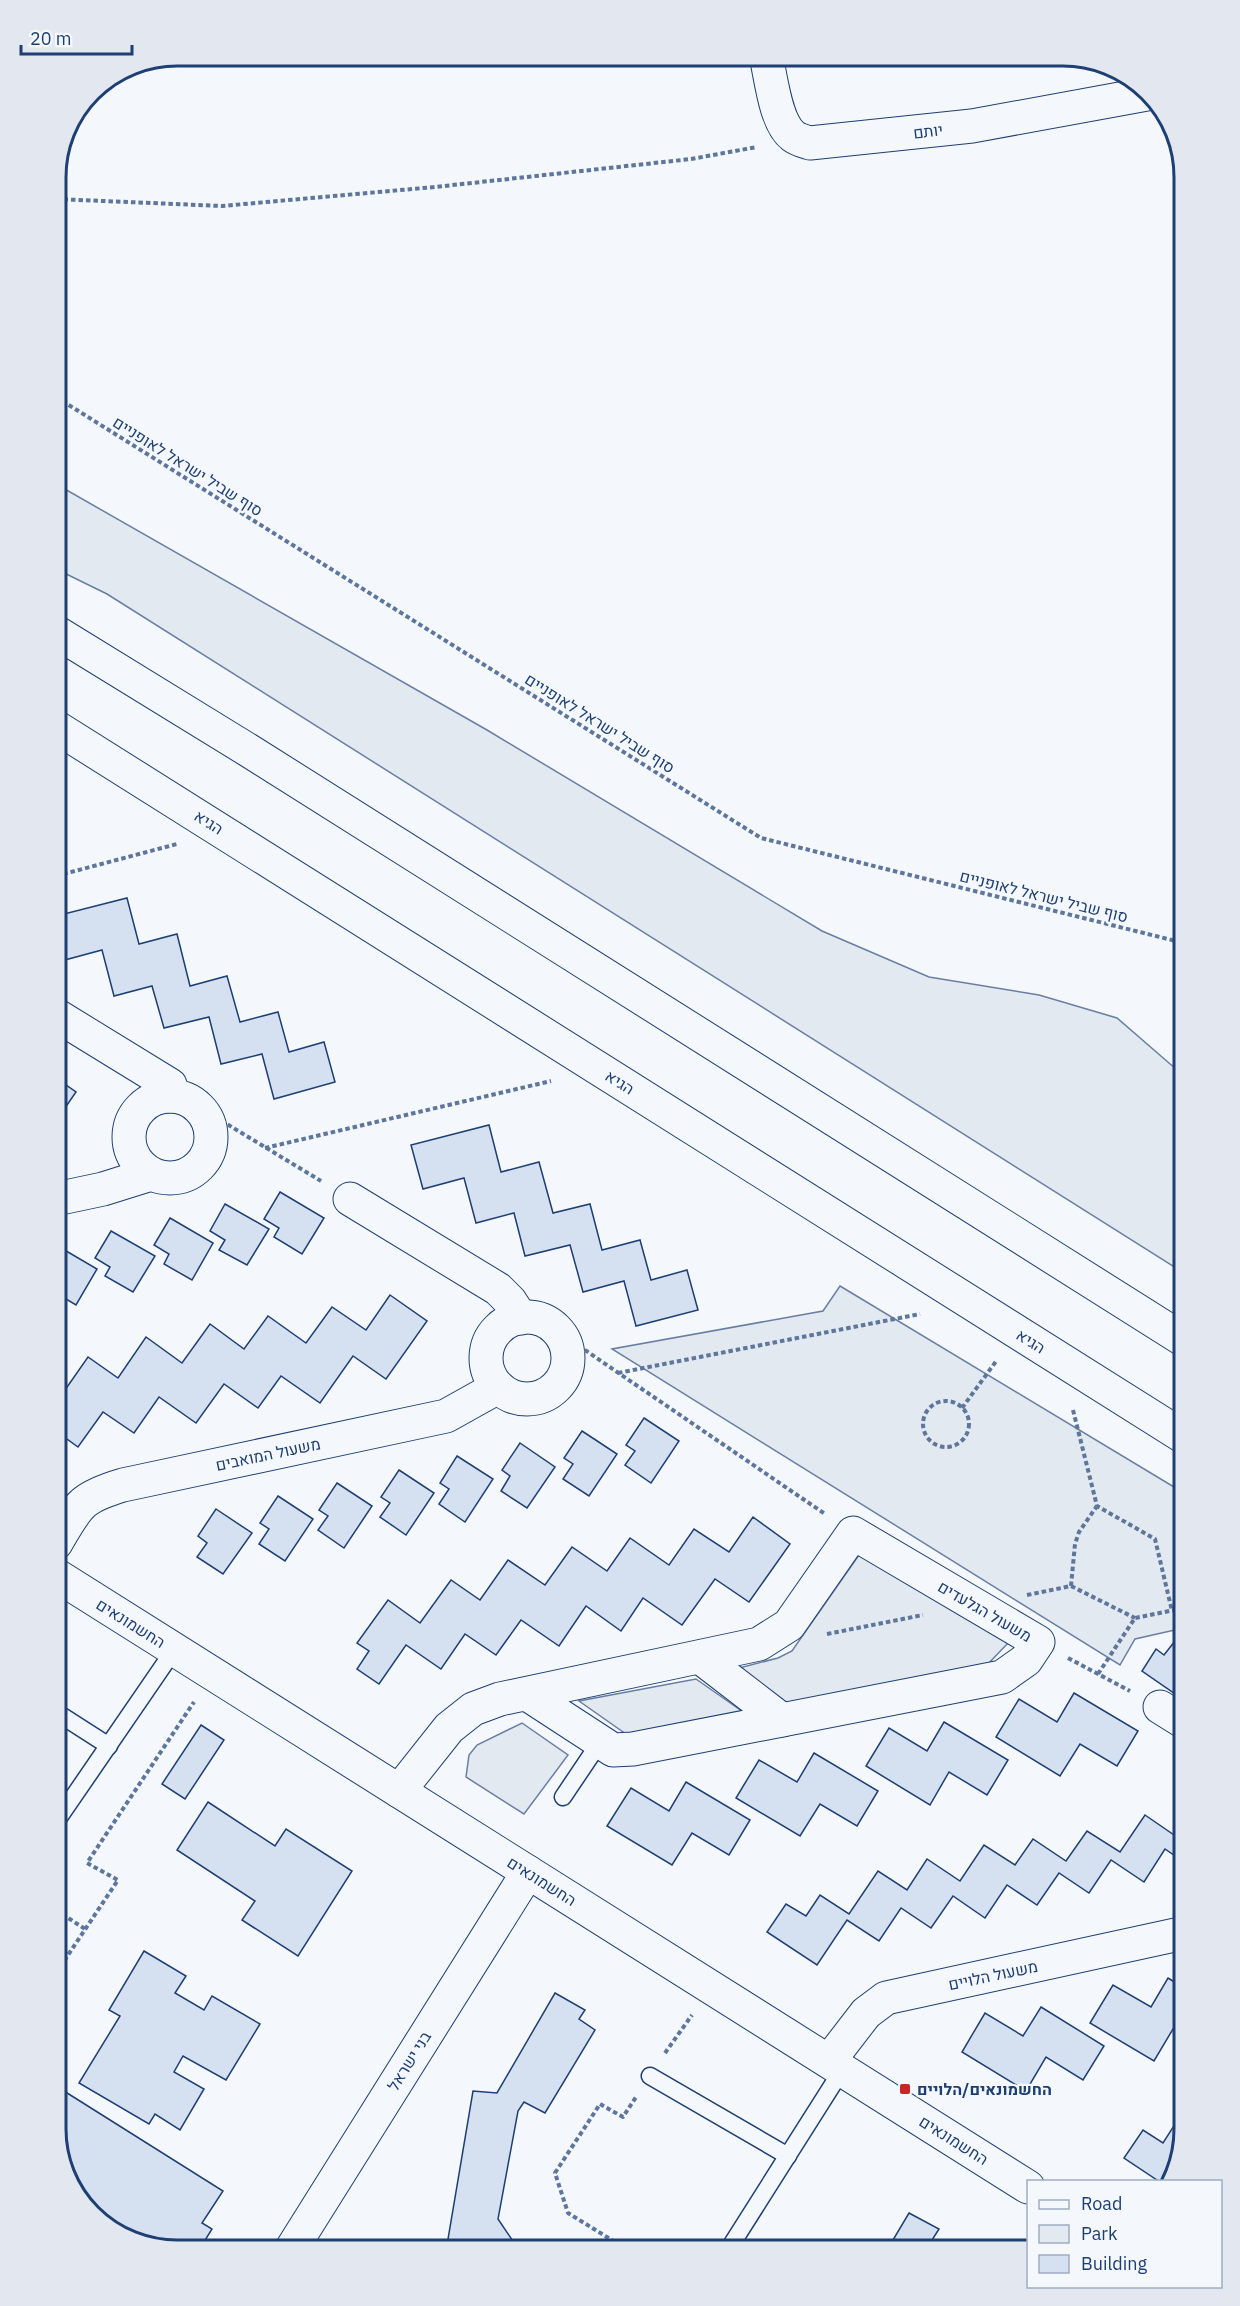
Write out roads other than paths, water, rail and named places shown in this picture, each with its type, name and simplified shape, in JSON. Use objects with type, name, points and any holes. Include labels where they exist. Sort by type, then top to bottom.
[{"type":"main road","name":"יותם","points":[[768,66],[777,107],[785,127],[791,135],[810,143],[972,126],[1139,95]]},
{"type":"main road","points":[[66,638],[248,750],[1174,1333]]},
{"type":"main road","name":"הגיא","points":[[66,733],[1174,1430]]},
{"type":"main road","points":[[66,1020],[170,1085],[184,1101],[207,1118],[211,1131],[211,1144],[203,1162],[183,1177],[170,1178],[151,1174],[103,1189],[66,1197]]},
{"type":"main road","points":[[151,1174],[133,1156],[129,1144],[129,1131],[133,1118],[145,1104],[157,1098],[184,1101]]},
{"type":"main road","points":[[350,1199],[498,1289],[510,1301],[521,1318]]},
{"type":"main road","points":[[521,1318],[546,1321],[560,1334],[568,1351],[568,1365],[564,1377],[552,1391],[540,1397],[527,1399],[508,1395],[498,1387],[486,1365],[488,1345],[494,1334],[502,1325],[521,1318]]},
{"type":"main road","name":"משעול המואבים","points":[[66,1526],[79,1505],[98,1492],[446,1416],[498,1387]]},
{"type":"main road","name":"משעול הגלעדים","points":[[526,1694],[613,1750],[633,1749],[1002,1677],[1026,1660],[1038,1642],[853,1533],[789,1625],[759,1644],[700,1657]]},
{"type":"main road","name":"החשמונאים","points":[[66,1581],[1027,2186]]},
{"type":"main road","points":[[399,1791],[449,1728],[473,1709],[526,1694],[700,1657],[782,1720]]},
{"type":"main road","name":"בני ישראל","points":[[297,2240],[528,1872]]},
{"type":"main road","name":"משעול הלויים","points":[[836,2065],[866,2013],[886,1998],[1174,1935]]},
{"type":"lane","points":[[66,1808],[174,1650]]},
{"type":"lane","points":[[66,1718],[109,1746]]},
{"type":"lane","points":[[563,1797],[600,1742]]},
{"type":"lane","points":[[734,2240],[788,2156],[836,2065]]},
{"type":"lane","points":[[650,2076],[788,2156]]},
{"type":"place","name":"החשמונאים/הלויים","points":[[905,2089]]}]
